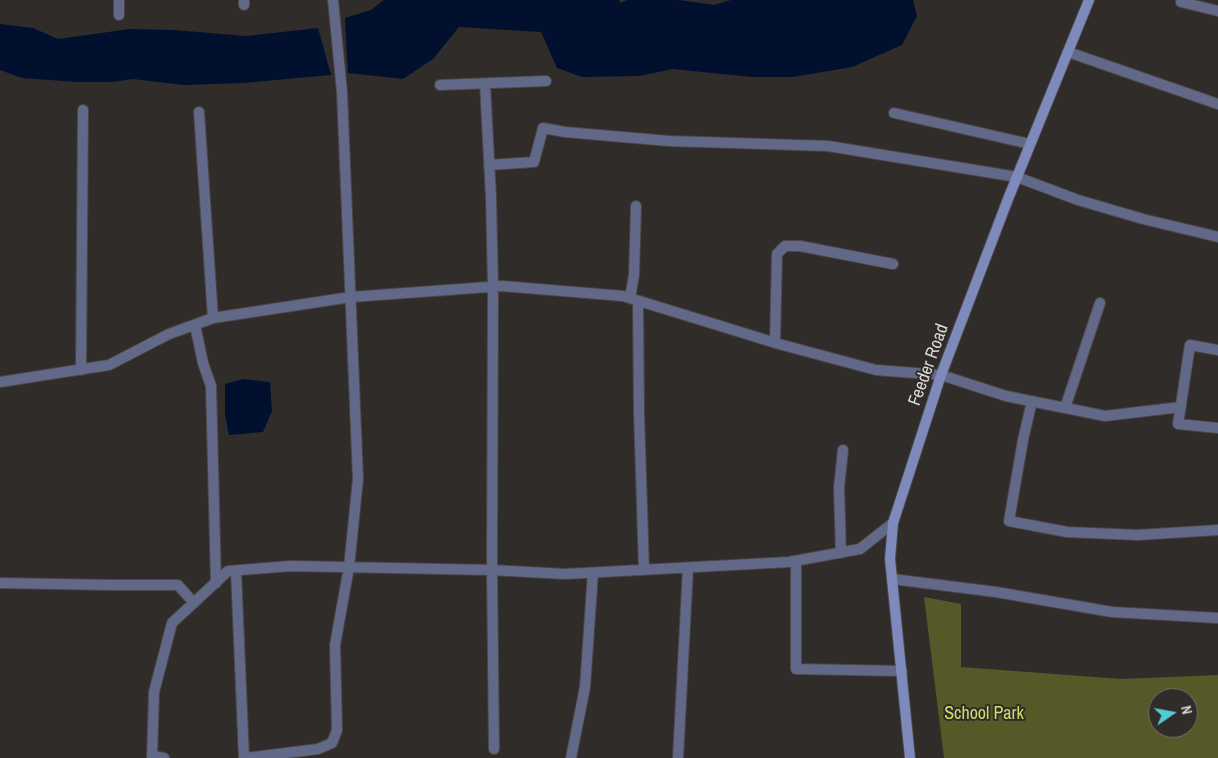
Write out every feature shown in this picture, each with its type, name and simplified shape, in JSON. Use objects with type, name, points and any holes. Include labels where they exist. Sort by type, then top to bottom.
[{"type":"street","points":[[119,0],[119,15]]},
{"type":"street","points":[[236,571],[245,758],[318,749],[332,743],[337,730],[335,645],[349,567],[358,479],[342,92],[333,0]]},
{"type":"street","name":"Feeder Road","points":[[910,758],[890,559],[893,523],[942,375],[1017,177],[1089,0]]},
{"type":"street","points":[[1182,0],[1181,2],[1218,11]]},
{"type":"street","points":[[1068,52],[1218,104]]},
{"type":"street","points":[[440,85],[546,81]]},
{"type":"street","points":[[486,84],[493,287],[492,570],[494,749]]},
{"type":"street","points":[[81,370],[83,110]]},
{"type":"street","points":[[199,112],[213,318]]},
{"type":"street","points":[[894,113],[1030,144]]},
{"type":"street","points":[[489,165],[534,162],[543,128],[565,132],[669,142],[828,146],[1017,177],[1078,200],[1218,238]]},
{"type":"street","points":[[636,206],[634,299],[644,570]]},
{"type":"street","points":[[775,342],[777,254],[785,246],[800,246],[893,264]]},
{"type":"street","points":[[0,382],[109,365],[170,334],[213,318],[351,297],[502,286],[623,296],[876,370],[942,375],[1006,396],[1105,416],[1181,407]]},
{"type":"street","points":[[1065,408],[1100,303]]},
{"type":"street","points":[[195,325],[203,363],[211,386],[216,582]]},
{"type":"street","points":[[1218,350],[1190,345],[1178,424],[1218,428]]},
{"type":"street","points":[[1032,401],[1009,521],[1076,533],[1138,535],[1218,530]]},
{"type":"street","points":[[841,552],[840,488],[843,450]]},
{"type":"street","points":[[164,758],[152,757],[154,692],[172,622],[228,571],[291,566],[492,570],[565,574],[789,562],[860,549],[893,523]]},
{"type":"street","points":[[796,561],[796,668],[902,671]]},
{"type":"street","points":[[678,758],[688,568]]},
{"type":"street","points":[[571,758],[585,688],[593,573]]},
{"type":"street","points":[[892,579],[996,592],[1112,612],[1218,618]]},
{"type":"street","points":[[0,583],[178,584],[194,603]]},
{"type":"green space","name":"School Park","points":[[924,597],[961,604],[961,667],[1121,679],[1218,675],[1218,758],[944,758]]},
{"type":"water","points":[[384,0],[619,0],[620,3],[628,0],[679,0],[714,5],[731,0],[913,0],[917,16],[902,45],[852,67],[793,77],[753,77],[672,69],[640,76],[582,77],[557,68],[541,32],[459,27],[433,59],[403,79],[348,73],[345,18],[371,10]]},
{"type":"water","points":[[0,24],[33,28],[58,39],[130,29],[174,30],[246,36],[318,28],[331,75],[243,83],[184,85],[133,79],[113,82],[78,82],[22,78],[0,70]]},
{"type":"water","points":[[243,379],[270,382],[272,411],[263,432],[229,435],[225,415],[225,384]]}]
